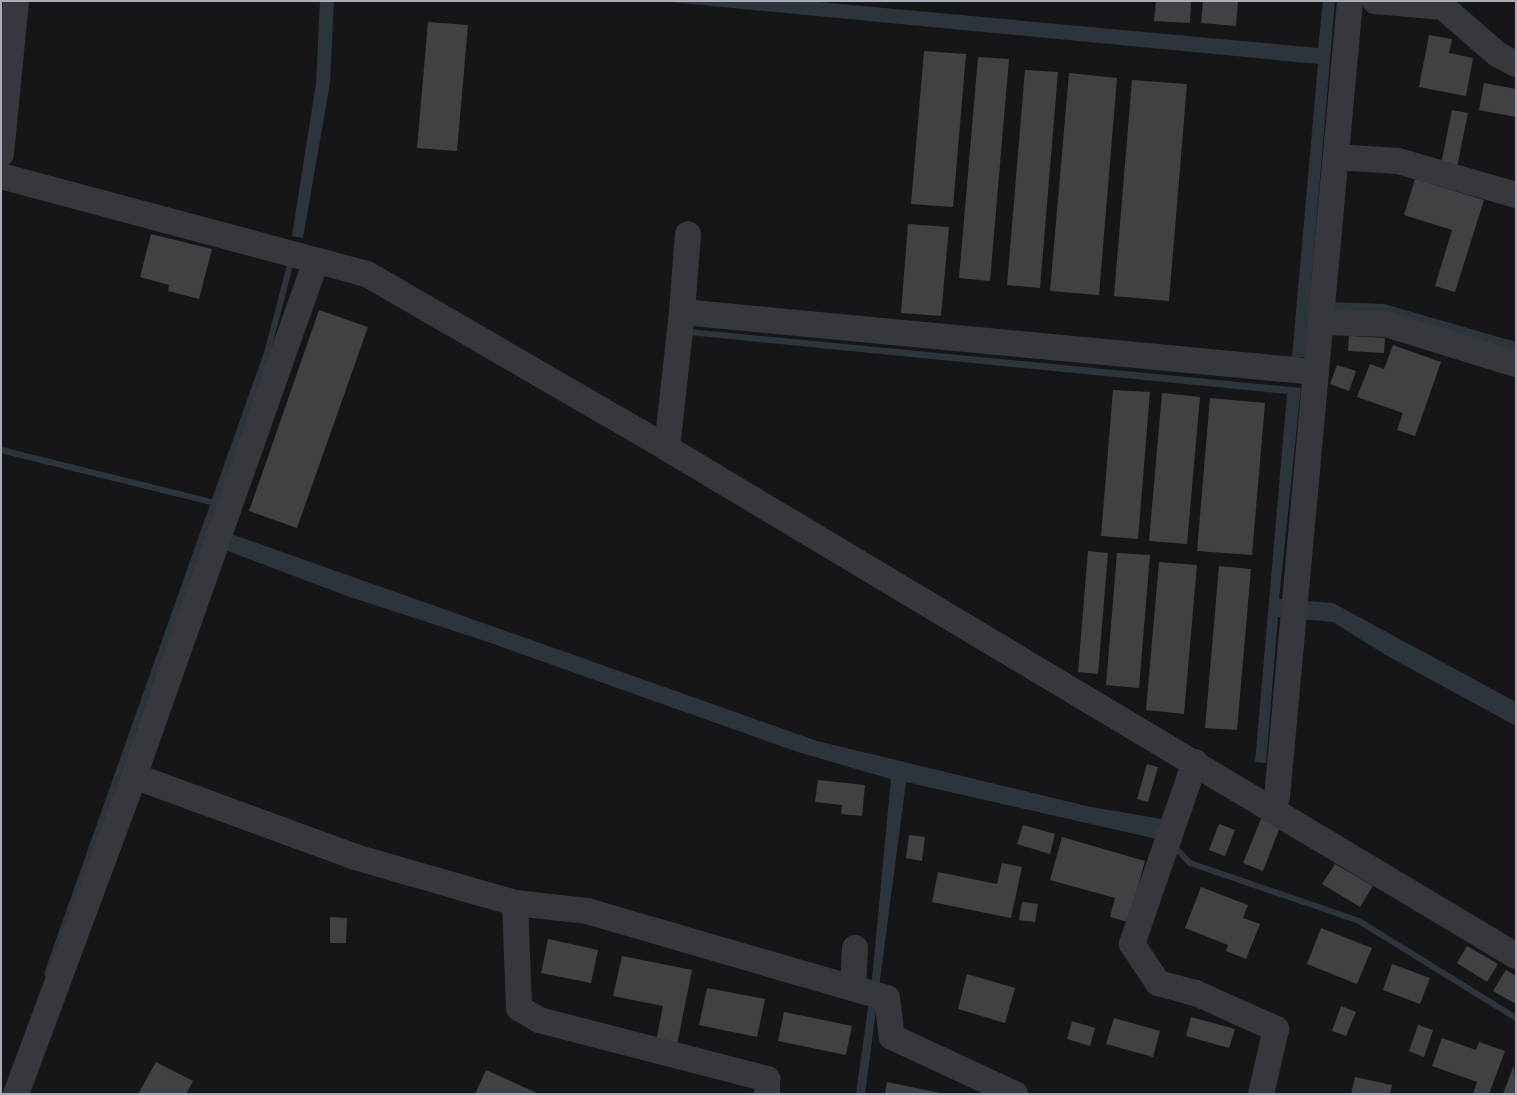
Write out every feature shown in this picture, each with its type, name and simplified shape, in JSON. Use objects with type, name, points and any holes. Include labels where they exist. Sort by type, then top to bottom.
[{"type":"street","points":[[1,154],[16,1]]},
{"type":"street","points":[[1270,808],[1277,797],[1350,1]]},
{"type":"street","points":[[1375,1],[1443,7],[1497,54],[1516,64]]},
{"type":"street","points":[[1336,157],[1398,161],[1516,195]]},
{"type":"street","points":[[1,176],[367,274],[668,448],[1516,956]]},
{"type":"street","points":[[668,448],[688,234]]},
{"type":"street","points":[[16,1094],[134,776],[316,261]]},
{"type":"street","points":[[682,312],[1316,372]]},
{"type":"street","points":[[1321,322],[1386,324],[1516,364]]},
{"type":"street","points":[[1195,762],[1132,944],[1158,983],[1196,994],[1276,1029],[1262,1094]]},
{"type":"street","points":[[134,776],[355,857],[515,903],[587,911],[887,998],[892,1037],[1015,1094]]},
{"type":"street","points":[[515,903],[519,1008],[539,1020],[767,1079],[766,1094]]},
{"type":"street","points":[[854,948],[857,989]]},
{"type":"shaded area","points":[[320,1],[334,1],[330,83],[303,238],[292,236],[316,83]]},
{"type":"shaded area","points":[[661,1],[808,1],[1318,48],[1323,1],[1335,1],[1305,357],[1292,357],[1318,64]]},
{"type":"shaded area","points":[[1329,302],[1384,304],[1516,342],[1516,352],[1336,311]]},
{"type":"shaded area","points":[[689,329],[1301,388],[1279,599],[1333,603],[1516,702],[1516,726],[1384,654],[1333,622],[1278,617],[1266,763],[1255,762],[1287,394],[689,335]]},
{"type":"shaded area","points":[[231,534],[817,741],[1091,807],[1162,819],[1157,839],[906,782],[865,1094],[856,1094],[872,979],[891,779],[798,752],[485,641],[347,596],[225,550]]},
{"type":"building","points":[[1156,1],[1191,1],[1190,23],[1154,21]]},
{"type":"building","points":[[1203,1],[1238,1],[1236,26],[1201,23]]},
{"type":"building","points":[[428,22],[468,25],[457,151],[417,148]]},
{"type":"building","points":[[1429,35],[1452,39],[1449,53],[1473,58],[1466,96],[1419,87]]},
{"type":"building","points":[[924,51],[966,54],[953,207],[911,204]]},
{"type":"building","points":[[978,57],[1009,59],[990,281],[959,278]]},
{"type":"building","points":[[1025,70],[1058,72],[1040,288],[1007,285]]},
{"type":"building","points":[[1069,73],[1117,78],[1099,295],[1050,291]]},
{"type":"building","points":[[1132,80],[1187,84],[1169,301],[1114,296]]},
{"type":"building","points":[[1484,83],[1516,89],[1516,117],[1479,110]]},
{"type":"building","points":[[1452,110],[1468,113],[1457,167],[1441,164]]},
{"type":"building","points":[[1415,179],[1484,200],[1455,292],[1435,286],[1452,230],[1404,215]]},
{"type":"building","points":[[908,224],[949,227],[941,316],[901,313]]},
{"type":"building","points":[[151,234],[212,249],[199,299],[168,291],[169,285],[140,277]]},
{"type":"building","points":[[319,310],[368,327],[297,528],[249,511]]},
{"type":"building","points":[[1349,336],[1385,338],[1384,353],[1348,351]]},
{"type":"building","points":[[1393,345],[1441,362],[1415,436],[1397,430],[1403,413],[1357,397],[1370,364],[1384,369]]},
{"type":"building","points":[[1337,365],[1356,371],[1349,391],[1330,384]]},
{"type":"building","points":[[1113,390],[1150,392],[1138,539],[1101,536]]},
{"type":"building","points":[[1162,393],[1200,397],[1187,544],[1149,541]]},
{"type":"building","points":[[1210,398],[1265,403],[1252,555],[1197,551]]},
{"type":"building","points":[[1088,551],[1108,553],[1098,674],[1078,672]]},
{"type":"building","points":[[1117,553],[1150,555],[1139,688],[1106,685]]},
{"type":"building","points":[[1159,562],[1197,565],[1184,714],[1146,710]]},
{"type":"building","points":[[1219,566],[1251,569],[1237,730],[1205,728]]},
{"type":"building","points":[[1147,764],[1158,767],[1148,802],[1137,799]]},
{"type":"building","points":[[818,780],[865,785],[862,816],[841,814],[842,805],[815,802]]},
{"type":"building","points":[[1261,819],[1280,827],[1263,871],[1243,863]]},
{"type":"building","points":[[1219,824],[1235,830],[1225,856],[1209,850]]},
{"type":"building","points":[[1023,825],[1055,834],[1050,854],[1017,844]]},
{"type":"building","points":[[909,835],[925,837],[922,861],[906,858]]},
{"type":"building","points":[[1062,837],[1145,861],[1128,922],[1110,917],[1115,898],[1050,880]]},
{"type":"building","points":[[1002,863],[1022,867],[1011,918],[932,902],[938,872],[997,884]]},
{"type":"building","points":[[1335,864],[1373,886],[1360,907],[1322,884]]},
{"type":"building","points":[[1201,887],[1248,905],[1243,918],[1260,924],[1246,959],[1226,951],[1228,945],[1185,928]]},
{"type":"building","points":[[1022,902],[1038,904],[1035,922],[1019,920]]},
{"type":"building","points":[[330,917],[347,918],[346,943],[330,943]]},
{"type":"building","points":[[1321,928],[1372,948],[1357,984],[1307,964]]},
{"type":"building","points":[[548,939],[598,950],[591,983],[541,973]]},
{"type":"building","points":[[1467,946],[1498,964],[1487,982],[1457,963]]},
{"type":"building","points":[[622,956],[692,970],[677,1045],[656,1041],[663,1006],[613,996]]},
{"type":"building","points":[[1392,964],[1430,978],[1420,1004],[1383,990]]},
{"type":"building","points":[[1506,970],[1516,976],[1516,1004],[1493,991]]},
{"type":"building","points":[[967,974],[1015,988],[1005,1023],[958,1009]]},
{"type":"building","points":[[707,988],[765,999],[757,1037],[699,1025]]},
{"type":"building","points":[[1341,1006],[1356,1012],[1346,1036],[1332,1031]]},
{"type":"building","points":[[784,1012],[852,1026],[846,1055],[778,1041]]},
{"type":"building","points":[[1191,1017],[1235,1029],[1229,1048],[1186,1036]]},
{"type":"building","points":[[1114,1018],[1160,1031],[1153,1057],[1106,1044]]},
{"type":"building","points":[[1072,1021],[1095,1028],[1090,1046],[1067,1039]]},
{"type":"building","points":[[1418,1025],[1433,1030],[1424,1057],[1409,1051]]},
{"type":"building","points":[[1442,1038],[1476,1050],[1479,1042],[1505,1051],[1489,1094],[1473,1094],[1477,1082],[1432,1066]]},
{"type":"building","points":[[156,1062],[193,1081],[186,1094],[138,1094]]},
{"type":"building","points":[[1514,1065],[1516,1094],[1503,1094]]},
{"type":"building","points":[[486,1070],[539,1094],[475,1094]]},
{"type":"building","points":[[1355,1077],[1392,1085],[1390,1094],[1351,1094]]},
{"type":"building","points":[[887,1082],[940,1093],[940,1094],[885,1094]]},
{"type":"waterway","points":[[47,974],[268,350],[289,269]]},
{"type":"waterway","points":[[1,450],[211,502]]},
{"type":"waterway","points":[[1173,845],[1190,863],[1359,921],[1516,1018]]}]
